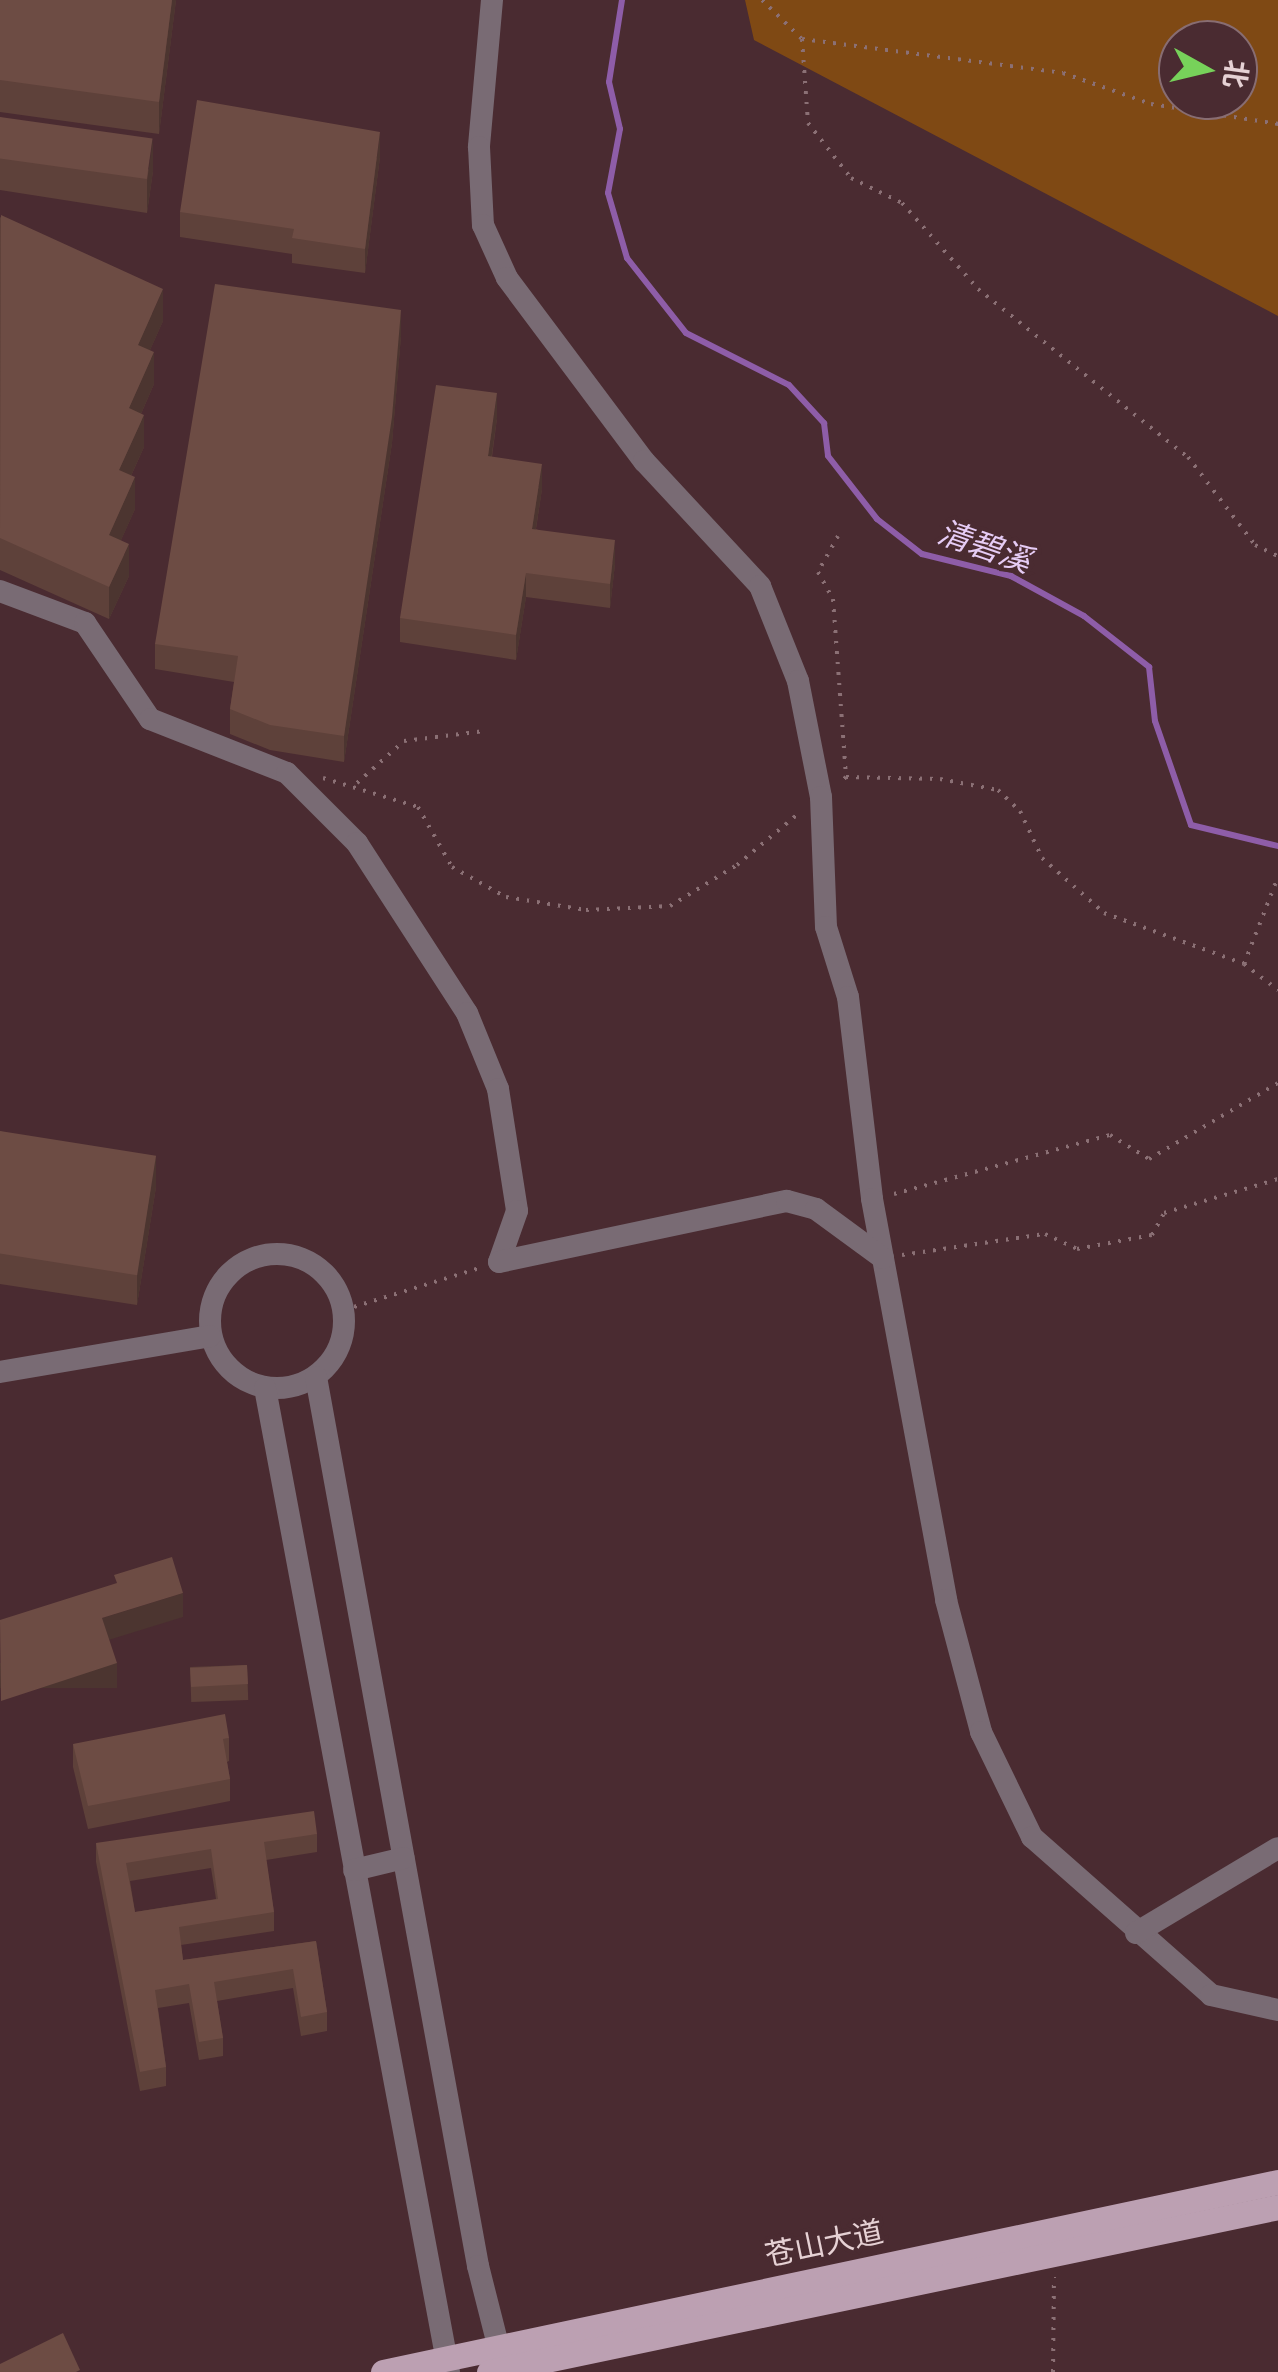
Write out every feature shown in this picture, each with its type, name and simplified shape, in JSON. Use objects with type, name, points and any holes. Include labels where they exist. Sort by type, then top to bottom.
[{"type":"main road","name":"苍山大道","points":[[383,2372],[498,2362],[1278,2182]]},
{"type":"main road","name":"苍山大道","points":[[745,2305],[1052,2252],[1278,2207]]},
{"type":"street","points":[[492,0],[479,147],[483,225],[507,278],[558,350],[644,461],[760,586],[798,681],[821,797],[826,927],[848,997],[872,1198],[946,1600],[980,1732],[1032,1837],[1136,1933],[1211,1995],[1278,2010]]},
{"type":"street","points":[[0,592],[85,623],[150,719],[287,772],[357,843],[467,1014],[498,1090],[516,1211],[499,1262]]},
{"type":"street","points":[[499,1262],[787,1201],[816,1209],[883,1258]]},
{"type":"street","points":[[269,1253],[297,1256],[320,1268],[344,1310],[339,1347],[316,1377],[292,1388],[266,1388],[240,1379],[221,1360],[210,1336],[210,1308],[222,1281],[242,1262],[269,1253]]},
{"type":"street","points":[[0,1372],[210,1336]]},
{"type":"street","points":[[316,1377],[498,2362]]},
{"type":"street","points":[[266,1388],[448,2364]]},
{"type":"street","points":[[1136,1933],[1278,1848]]},
{"type":"street","points":[[354,1870],[404,1858]]},
{"type":"path","points":[[762,0],[802,40],[1063,72],[1151,104],[1278,124]]},
{"type":"path","points":[[802,40],[808,123],[850,178],[902,203],[978,288],[1188,458],[1254,545],[1278,556]]},
{"type":"path","points":[[838,536],[818,572],[834,599],[846,777]]},
{"type":"path","points":[[357,784],[404,741],[484,731]]},
{"type":"path","points":[[287,772],[357,784],[418,807],[452,867],[506,897],[586,910],[670,906],[737,865],[846,777],[940,779],[998,790],[1020,811],[1042,858],[1104,913],[1244,964],[1278,990]]},
{"type":"path","points":[[1244,964],[1278,877]]},
{"type":"path","points":[[872,1198],[1110,1136],[1149,1158],[1278,1083]]},
{"type":"path","points":[[883,1258],[1045,1234],[1077,1250],[1152,1235],[1164,1213],[1278,1179]]},
{"type":"path","points":[[344,1310],[499,1262]]},
{"type":"path","points":[[1052,2252],[1053,2372]]},
{"type":"shaded area","points":[[745,0],[1278,0],[1278,316],[754,40]]},
{"type":"building","points":[[0,0],[172,0],[159,102],[0,80]]},
{"type":"building","points":[[197,100],[380,132],[365,249],[292,238],[294,229],[180,212]]},
{"type":"building","points":[[0,117],[153,138],[147,179],[0,158]]},
{"type":"building","points":[[1,215],[163,289],[138,345],[154,352],[129,408],[144,415],[119,470],[135,477],[109,535],[129,544],[109,587],[0,538]]},
{"type":"building","points":[[215,284],[401,310],[392,417],[344,736],[270,725],[230,709],[238,656],[155,644]]},
{"type":"building","points":[[436,385],[497,393],[488,456],[542,464],[532,529],[615,540],[610,584],[526,573],[516,635],[400,618]]},
{"type":"building","points":[[0,1131],[156,1156],[137,1275],[0,1254]]},
{"type":"building","points":[[172,1557],[183,1593],[102,1618],[117,1663],[1,1701],[0,1620],[117,1583],[114,1575]]},
{"type":"building","points":[[247,1665],[248,1684],[191,1687],[190,1668]]},
{"type":"building","points":[[225,1714],[229,1738],[223,1739],[230,1779],[88,1806],[73,1744]]},
{"type":"building","points":[[314,1811],[317,1834],[264,1842],[274,1912],[179,1927],[183,1960],[316,1941],[327,2012],[301,2017],[293,1969],[214,1982],[223,2038],[199,2042],[189,1984],[155,1990],[166,2067],[140,2072],[96,1843]],"holes":[[[211,1849],[218,1899],[135,1912],[126,1863]]]},
{"type":"building","points":[[63,2333],[80,2370],[0,2372],[0,2364]]},
{"type":"waterway","name":"清碧溪","points":[[622,0],[609,82],[620,129],[608,193],[627,258],[686,333],[789,385],[824,423],[828,456],[877,519],[922,554],[1011,576],[1084,616],[1149,667],[1155,721],[1191,825],[1278,846]]}]
